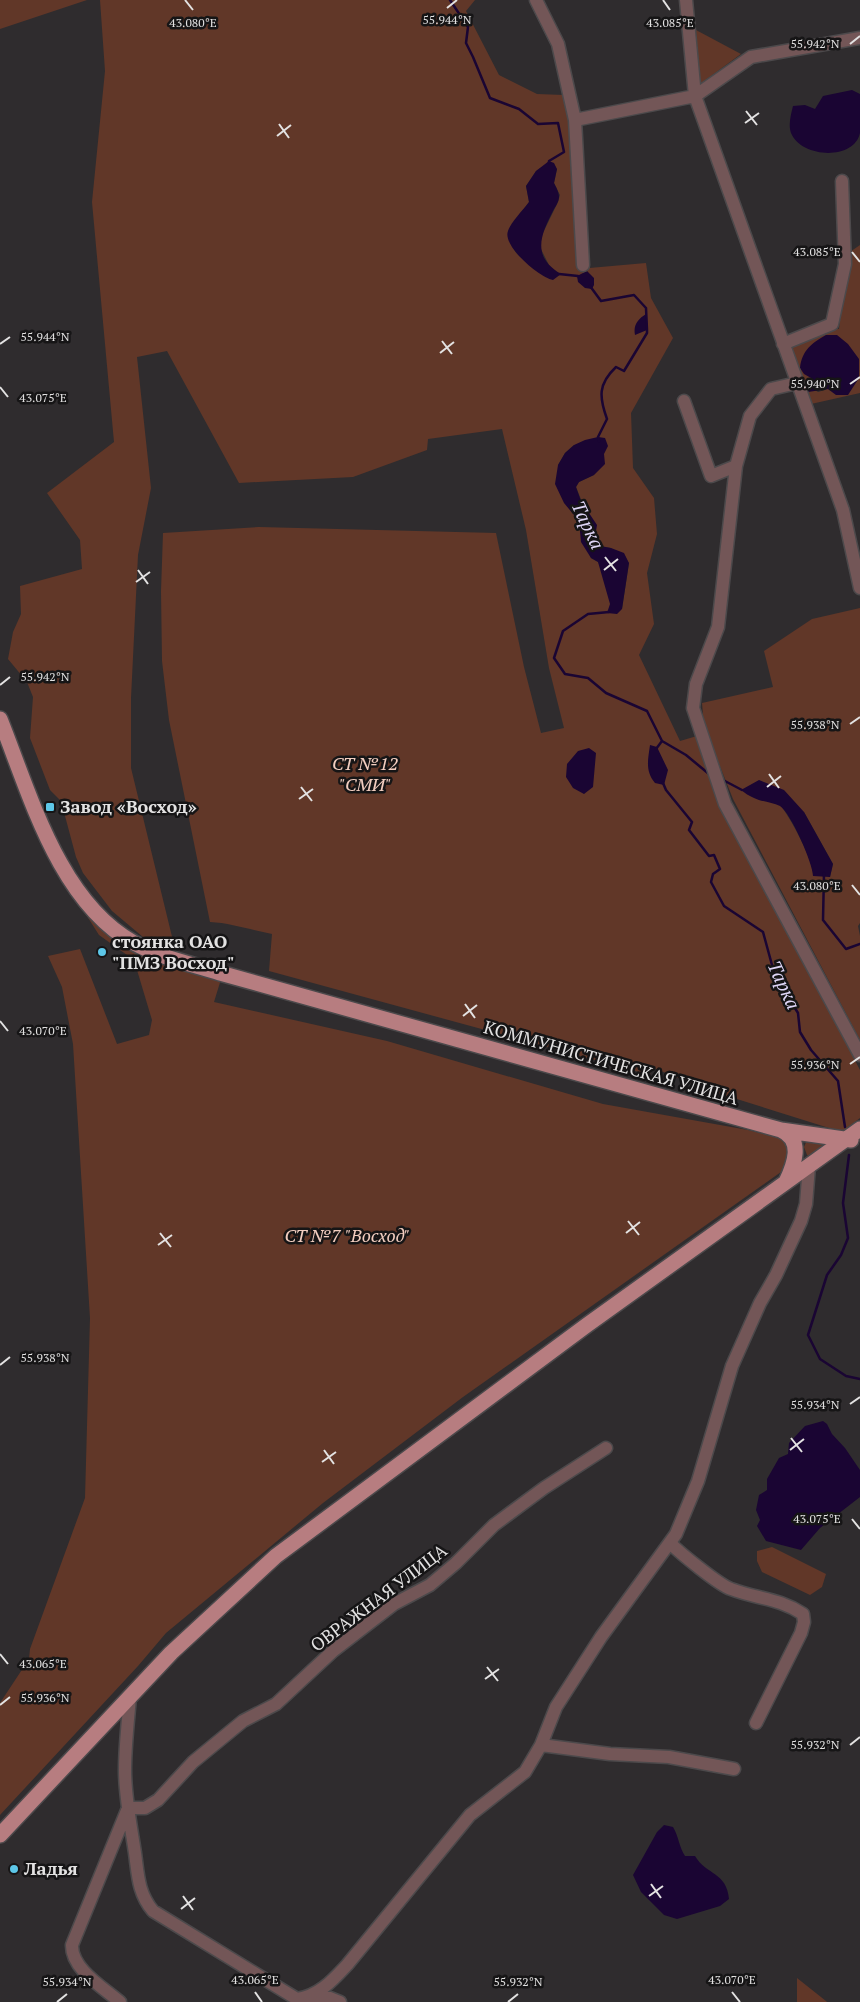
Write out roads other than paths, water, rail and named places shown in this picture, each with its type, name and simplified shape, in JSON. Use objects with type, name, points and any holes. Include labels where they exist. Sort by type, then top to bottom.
[{"type":"main road","name":"КОММУНИСТИЧЕСКАЯ УЛИЦА","points":[[0,719],[37,812],[62,866],[74,885],[100,917],[133,943],[179,961],[781,1130],[853,1140]]},
{"type":"main road","points":[[0,1835],[171,1653],[276,1556],[587,1326],[786,1182],[853,1140],[860,1129]]},
{"type":"main road","points":[[781,1130],[787,1133],[794,1143],[796,1154],[794,1165],[786,1182]]},
{"type":"street","points":[[536,0],[558,44],[575,120],[583,265]]},
{"type":"street","points":[[686,0],[695,96],[843,510],[860,588]]},
{"type":"street","points":[[575,120],[695,96],[751,57],[860,38]]},
{"type":"street","points":[[783,344],[832,324],[845,264],[842,181]]},
{"type":"street","points":[[797,383],[771,389],[750,416],[736,466],[718,627],[696,684],[693,708],[725,804],[860,1055]]},
{"type":"street","points":[[684,401],[711,476],[736,466]]},
{"type":"street","points":[[308,2000],[333,1980],[470,1815],[524,1772],[541,1745],[556,1708],[601,1637],[676,1534],[698,1481],[732,1366],[760,1303],[776,1275],[801,1220],[806,1204],[809,1166]]},
{"type":"street","name":"ОВРАЖНАЯ УЛИЦА","points":[[128,1808],[145,1808],[158,1800],[193,1762],[243,1721],[276,1704],[334,1651],[394,1604],[430,1585],[456,1563],[494,1525],[544,1488],[606,1448]]},
{"type":"street","points":[[670,1543],[729,1589],[773,1599],[790,1605],[803,1614],[804,1622],[801,1633],[756,1723]]},
{"type":"street","points":[[130,1697],[125,1770],[128,1808],[140,1891],[153,1911],[297,1999],[308,2000],[325,1996],[340,2002]]},
{"type":"street","points":[[541,1745],[610,1754],[670,1757],[734,1769]]},
{"type":"street","points":[[120,2002],[75,1961],[72,1945],[128,1808]]},
{"type":"water","points":[[852,90],[860,94],[860,133],[856,142],[838,152],[827,153],[805,147],[797,141],[791,133],[790,127],[793,106],[805,105],[815,109],[823,96]]},
{"type":"water","points":[[549,161],[554,163],[557,169],[554,183],[559,197],[558,203],[548,220],[541,246],[546,260],[561,274],[553,280],[539,273],[523,260],[511,245],[508,237],[508,231],[512,224],[529,202],[526,186],[536,171]]},
{"type":"water","points":[[587,271],[594,278],[592,289],[585,288],[578,282],[577,276]]},
{"type":"water","points":[[646,314],[647,330],[635,335],[637,323]]},
{"type":"water","points":[[826,335],[837,335],[848,344],[859,359],[859,378],[848,395],[836,395],[828,389],[808,392],[806,384],[811,378],[804,374],[800,368],[801,362],[805,352],[816,341]]},
{"type":"water","points":[[598,437],[605,438],[608,446],[604,454],[605,464],[594,475],[579,482],[576,487],[581,501],[597,525],[595,537],[600,546],[624,553],[629,563],[622,609],[617,614],[607,613],[610,604],[598,562],[591,558],[581,542],[579,521],[564,503],[555,484],[558,465],[565,453],[574,445]]},
{"type":"water","points":[[650,745],[657,747],[668,770],[664,785],[655,783],[650,774],[648,765]]},
{"type":"water","points":[[589,748],[596,753],[593,787],[584,794],[573,788],[566,777],[567,764],[578,751]]},
{"type":"water","points":[[759,780],[784,790],[804,812],[833,864],[830,877],[813,876],[800,838],[780,806],[757,799],[741,790]]},
{"type":"water","points":[[823,1421],[860,1470],[860,1497],[820,1528],[801,1550],[766,1541],[757,1526],[760,1520],[756,1510],[759,1495],[767,1490],[767,1479],[779,1458],[788,1454],[789,1443],[805,1426]]},
{"type":"water","points":[[664,1825],[673,1827],[685,1856],[695,1856],[720,1879],[727,1890],[729,1899],[720,1906],[677,1919],[664,1915],[641,1892],[633,1875],[657,1832]]},
{"type":"waterway","name":"Тарка","points":[[450,0],[468,27],[466,43],[490,98],[519,109],[538,124],[558,123],[564,152],[549,161],[549,163]]},
{"type":"waterway","name":"Тарка","points":[[559,274],[578,276]]},
{"type":"waterway","name":"Тарка","points":[[590,286],[601,301],[634,295],[646,308],[647,333],[624,371],[616,367],[603,385],[602,404],[607,419],[598,437],[599,441]]},
{"type":"waterway","name":"Тарка","points":[[609,612],[588,614],[563,631],[554,658],[565,674],[588,678],[606,693],[647,711],[662,741],[656,749]]},
{"type":"waterway","points":[[662,741],[686,755],[709,774]]},
{"type":"waterway","points":[[723,780],[742,790]]},
{"type":"waterway","name":"Тарка","points":[[663,783],[666,790],[692,822],[689,830],[709,856],[714,855],[720,869],[713,874],[711,882],[724,906],[763,932],[775,976],[798,1013],[800,1032],[811,1050],[838,1081],[845,1127]]},
{"type":"waterway","points":[[824,873],[823,920],[846,949],[860,944]]},
{"type":"waterway","name":"Тарка","points":[[849,1155],[843,1203],[848,1238],[841,1255],[827,1275],[808,1335],[820,1359],[846,1376],[860,1379]]},
{"type":"place","name":"Завод «Восход»","points":[[50,807]]},
{"type":"place","name":"стоянка ОАО \"ПМЗ Восход\"","points":[[102,952]]},
{"type":"place","name":"Ладья","points":[[14,1869]]},
{"type":"park label","name":"СТ №12 \"СМИ\"","points":[[365,774]]},
{"type":"park label","name":"СТ №7 \"Восход\"","points":[[347,1236]]}]
